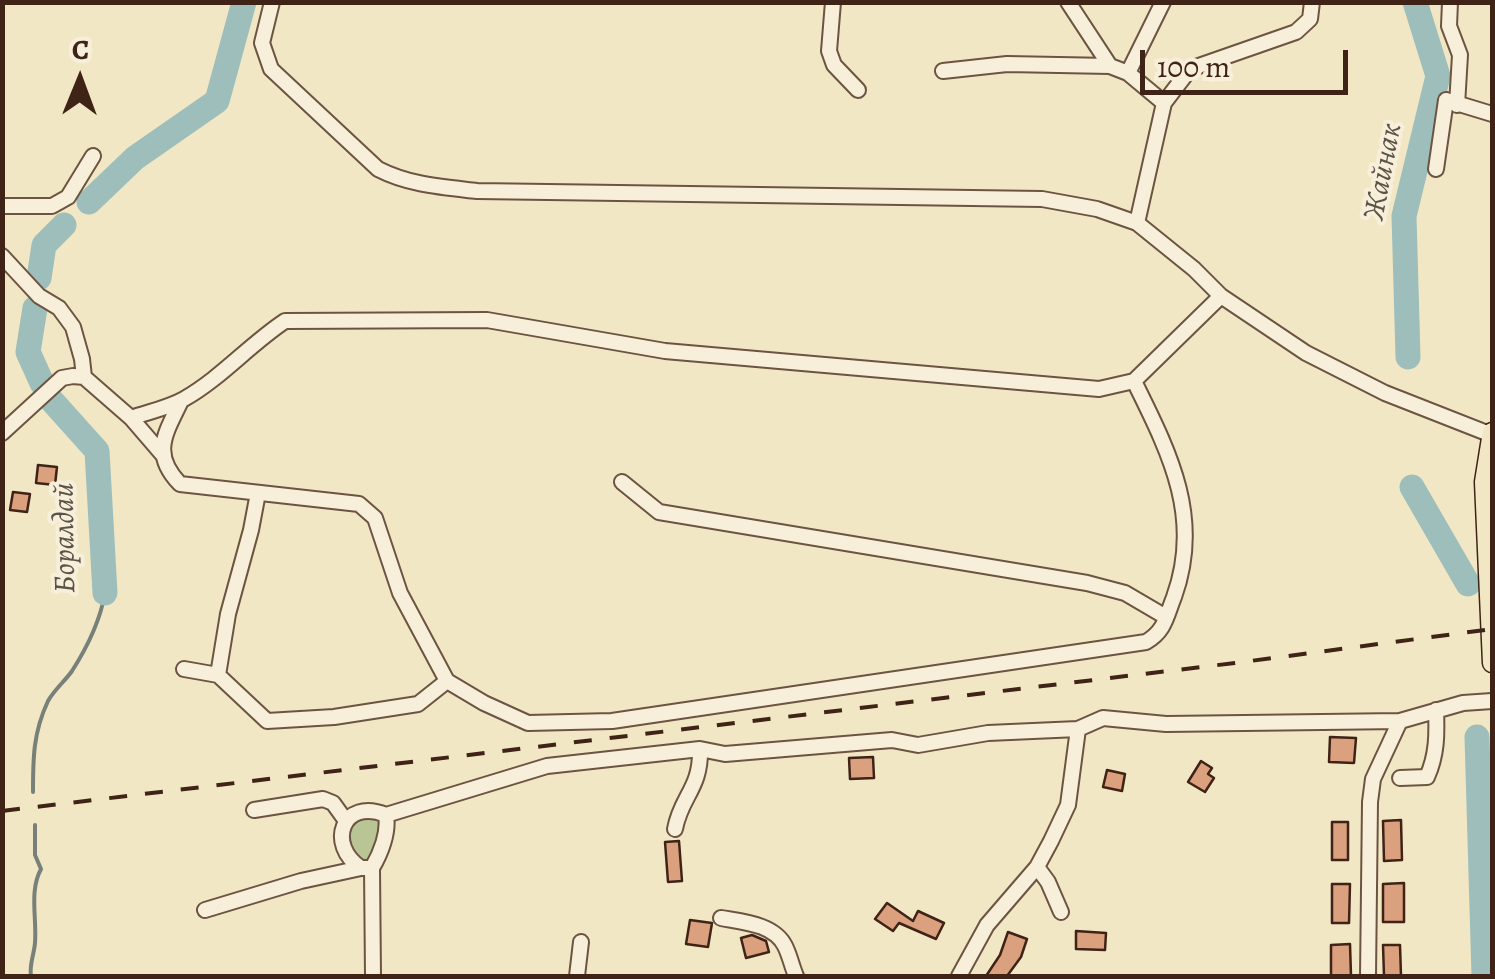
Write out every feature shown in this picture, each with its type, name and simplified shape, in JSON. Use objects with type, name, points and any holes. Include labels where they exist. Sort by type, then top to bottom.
[{"type":"main road","points":[[1492,434],[1484,482],[1492,662]]},
{"type":"street","points":[[272,2],[262,43],[272,69],[378,169],[395,178],[477,191],[1042,199],[1097,210],[1137,223],[1222,296],[1306,352],[1385,393],[1492,434]]},
{"type":"street","points":[[833,2],[829,51],[834,65],[858,90]]},
{"type":"street","points":[[1068,2],[1110,66]]},
{"type":"street","points":[[1128,73],[1163,2]]},
{"type":"street","points":[[1137,223],[1164,103],[1190,69],[1296,32],[1310,19],[1312,2]]},
{"type":"street","points":[[1450,2],[1449,26],[1460,55],[1457,105]]},
{"type":"street","points":[[943,71],[1007,64],[1110,66],[1128,73],[1164,103]]},
{"type":"street","points":[[1436,169],[1446,100],[1492,114]]},
{"type":"street","points":[[2,206],[52,206],[68,197],[93,156]]},
{"type":"street","points":[[2,256],[39,296],[59,308],[73,327],[84,377],[131,418],[162,454],[168,472],[180,484],[359,504],[375,518],[400,593],[447,682],[528,722],[612,721],[1146,642],[1159,634],[1182,575],[1186,522],[1166,444],[1134,381]]},
{"type":"street","points":[[131,418],[181,401],[284,321],[487,320],[665,351],[1099,389],[1134,381],[1222,296]]},
{"type":"street","points":[[2,434],[62,378],[84,377]]},
{"type":"street","points":[[162,454],[181,401]]},
{"type":"street","points":[[622,482],[659,512],[1087,583],[1125,593],[1166,617]]},
{"type":"street","points":[[218,675],[228,614],[258,493]]},
{"type":"street","points":[[184,669],[218,675],[268,721],[334,717],[418,704],[447,682]]},
{"type":"street","points":[[366,868],[346,856],[342,832],[354,814],[371,809],[386,815],[547,766],[700,749],[725,754],[892,740],[918,745],[988,733],[1078,729],[1103,718],[1166,724],[1400,721],[1463,703],[1492,700]]},
{"type":"street","points":[[1400,778],[1427,777],[1436,749],[1436,710]]},
{"type":"street","points":[[1368,976],[1373,778],[1400,721]]},
{"type":"street","points":[[958,976],[988,925],[1037,867],[1068,805],[1078,729]]},
{"type":"street","points":[[675,830],[678,814],[700,770],[700,749]]},
{"type":"street","points":[[254,810],[324,799],[333,803],[346,822]]},
{"type":"street","points":[[205,910],[366,868],[377,860],[388,825],[386,815]]},
{"type":"street","points":[[1037,867],[1062,912]]},
{"type":"street","points":[[366,868],[374,976]]},
{"type":"street","points":[[721,918],[755,924],[776,934],[796,976]]},
{"type":"street","points":[[577,976],[581,942]]},
{"type":"green space","points":[[354,818],[378,818],[383,825],[372,857],[364,861],[350,841]]},
{"type":"building","points":[[38,465],[57,467],[55,485],[36,483]]},
{"type":"building","points":[[13,492],[30,494],[27,512],[10,510]]},
{"type":"building","points":[[1330,737],[1356,738],[1354,763],[1329,762]]},
{"type":"building","points":[[873,757],[874,778],[850,779],[849,758]]},
{"type":"building","points":[[1201,761],[1212,768],[1208,774],[1214,778],[1205,792],[1188,782]]},
{"type":"building","points":[[1107,770],[1125,774],[1122,791],[1103,787]]},
{"type":"building","points":[[1401,820],[1402,860],[1384,861],[1383,821]]},
{"type":"building","points":[[1332,822],[1348,822],[1348,860],[1332,860]]},
{"type":"building","points":[[679,841],[682,881],[668,882],[665,842]]},
{"type":"building","points":[[1404,883],[1404,922],[1383,922],[1383,884]]},
{"type":"building","points":[[1332,884],[1350,884],[1349,923],[1332,923]]},
{"type":"building","points":[[887,903],[913,921],[918,911],[944,923],[936,939],[899,923],[893,931],[875,919]]},
{"type":"building","points":[[690,920],[712,923],[708,947],[686,944]]},
{"type":"building","points":[[1076,931],[1106,933],[1105,950],[1076,949]]},
{"type":"building","points":[[1008,932],[1027,939],[1021,957],[1007,976],[986,976],[1000,955]]},
{"type":"building","points":[[752,935],[766,941],[769,952],[746,958],[741,938]]},
{"type":"building","points":[[1350,944],[1351,976],[1331,976],[1331,945]]},
{"type":"building","points":[[1383,945],[1400,945],[1401,976],[1384,976]]},
{"type":"waterway","name":"Боралдай","points":[[89,202],[135,158],[217,101],[244,2]]},
{"type":"waterway","name":"Жайнак","points":[[1408,357],[1404,216],[1438,76],[1415,2]]},
{"type":"waterway","name":"Боралдай","points":[[39,278],[44,245],[64,225]]},
{"type":"waterway","name":"Боралдай","points":[[35,308],[28,352],[42,383]]},
{"type":"waterway","name":"Боралдай","points":[[53,402],[97,451],[105,593]]},
{"type":"waterway","name":"Жайнак","points":[[1412,487],[1468,584]]},
{"type":"waterway","name":"Боралдай","points":[[33,792],[39,724],[50,697],[72,671],[88,643],[105,593]]},
{"type":"waterway","name":"Жайнак","points":[[1477,737],[1484,976]]},
{"type":"waterway","name":"Боралдай","points":[[31,976],[34,895],[41,869],[35,855],[35,825]]},
{"type":"railway","points":[[2,811],[1492,629]]}]
